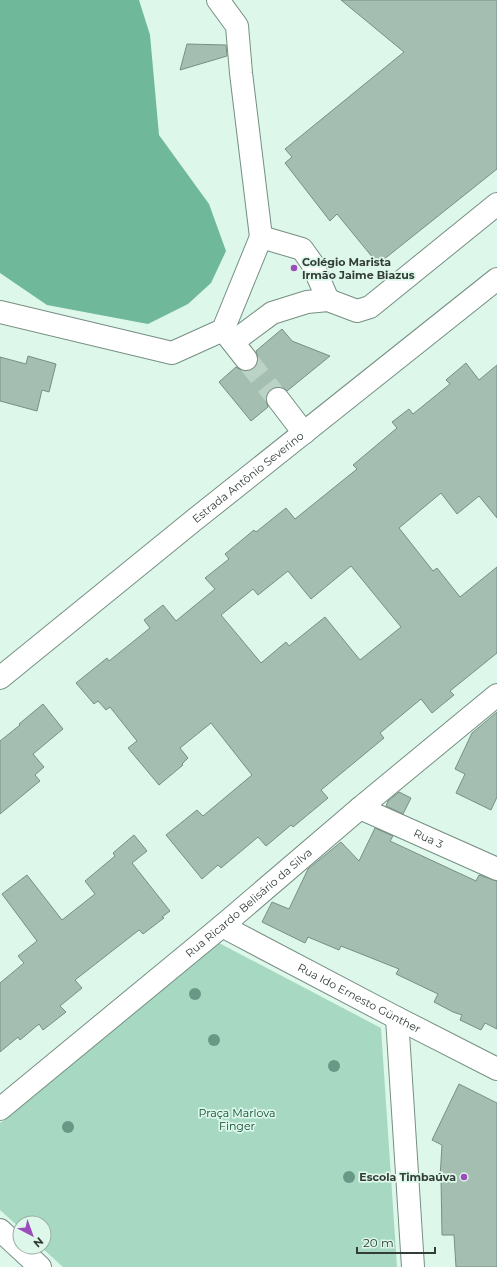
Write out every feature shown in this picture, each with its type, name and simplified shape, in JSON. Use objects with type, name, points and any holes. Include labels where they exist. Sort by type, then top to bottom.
[{"type":"street","points":[[218,0],[237,26],[241,73],[261,237],[234,344]]},
{"type":"street","points":[[0,312],[172,353],[234,344],[272,313],[307,302],[328,300],[357,310],[370,307],[497,204]]},
{"type":"street","points":[[261,237],[302,249],[312,263],[328,300]]},
{"type":"street","name":"Estrada Antônio Severino","points":[[0,678],[193,521],[497,279]]},
{"type":"street","points":[[278,399],[304,433]]},
{"type":"street","name":"Rua Ricardo Belisário da Silva","points":[[0,1109],[222,926],[360,808],[497,695]]},
{"type":"street","name":"Rua 3","points":[[360,808],[497,870]]},
{"type":"street","name":"Rua Ido Ernesto Günther","points":[[222,926],[396,1018],[497,1069]]},
{"type":"street","points":[[396,1018],[413,1267]]},
{"type":"street","points":[[0,1230],[40,1267]]},
{"type":"green space","name":"Praça Marlova Finger","points":[[219,943],[381,1028],[397,1267],[63,1267],[50,1255],[52,1255],[52,1215],[12,1215],[12,1221],[0,1210],[0,1123]]},
{"type":"shaded area","points":[[0,0],[139,0],[150,35],[159,135],[209,204],[226,251],[211,283],[188,304],[148,324],[47,305],[0,273]]},
{"type":"building","points":[[341,0],[497,0],[497,169],[378,264],[337,214],[330,221],[285,163],[292,157],[285,149],[404,52]]},
{"type":"building","points":[[187,44],[226,45],[227,56],[180,70]]},
{"type":"building","points":[[282,329],[292,341],[330,356],[287,391],[282,387],[270,389],[266,400],[268,407],[251,421],[219,382],[236,367],[247,371],[254,369],[258,363],[256,351]]},
{"type":"building","points":[[28,356],[56,364],[49,392],[42,390],[37,411],[0,401],[0,357],[26,364]]},
{"type":"building","points":[[466,363],[479,380],[497,365],[497,518],[479,496],[457,514],[441,493],[399,528],[433,571],[437,568],[460,597],[497,567],[497,653],[450,691],[454,695],[432,713],[421,699],[380,733],[384,738],[321,790],[328,798],[293,827],[291,825],[266,846],[258,837],[221,868],[218,865],[202,879],[166,835],[197,810],[203,816],[252,775],[211,723],[180,748],[188,758],[182,764],[183,765],[159,785],[128,748],[137,741],[110,707],[106,710],[98,701],[94,704],[76,683],[107,658],[109,661],[150,628],[144,620],[163,605],[176,621],[215,589],[205,578],[229,559],[225,554],[254,530],[256,532],[286,508],[295,519],[357,469],[353,465],[397,428],[392,422],[409,409],[413,414],[450,384],[446,380]],"holes":[[[351,566],[401,627],[360,660],[325,617],[289,646],[286,642],[261,663],[221,615],[253,589],[258,595],[288,571],[311,599]]]},
{"type":"building","points":[[43,704],[63,729],[33,754],[44,767],[35,775],[40,781],[0,814],[0,741]]},
{"type":"building","points":[[497,712],[497,797],[491,810],[456,793],[465,774],[455,769],[472,733]]},
{"type":"building","points":[[399,792],[411,798],[403,814],[386,806],[388,801]]},
{"type":"building","points":[[375,828],[393,836],[390,841],[476,881],[479,875],[497,881],[497,1029],[485,1023],[481,1030],[460,1020],[462,1015],[434,1002],[438,994],[396,974],[399,969],[341,946],[339,950],[308,937],[305,943],[262,922],[272,902],[289,909],[308,869],[341,842],[359,861]]},
{"type":"building","points":[[134,835],[147,851],[132,863],[170,911],[162,917],[164,918],[143,934],[139,930],[75,980],[82,988],[60,1006],[66,1012],[43,1030],[39,1024],[20,1040],[18,1037],[0,1052],[0,983],[24,963],[18,956],[37,941],[2,894],[27,875],[62,920],[95,894],[85,881],[115,856],[113,853]]},
{"type":"building","name":"Escola Timbaúva","points":[[459,1084],[497,1103],[497,1267],[456,1267],[454,1235],[442,1235],[440,1178],[442,1145],[432,1140]]},
{"type":"tunnel","points":[[246,359],[278,399]]},
{"type":"place","name":"Colégio Marista Irmão Jaime Biazus","points":[[294,268]]},
{"type":"place","name":"Escola Timbaúva","points":[[464,1177]]}]
